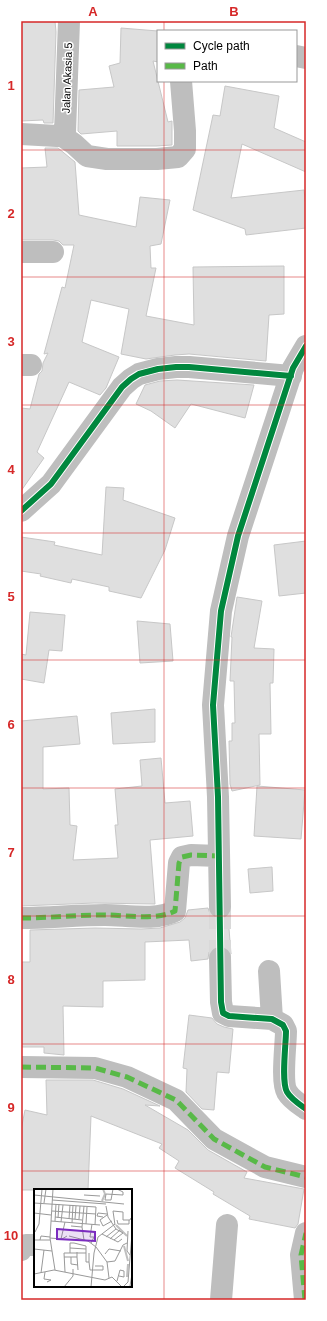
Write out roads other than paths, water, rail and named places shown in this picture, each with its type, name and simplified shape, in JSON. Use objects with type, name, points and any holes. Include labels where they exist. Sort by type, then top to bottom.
[{"type":"street","name":"Jalan Akasia 5","points":[[62,134],[66,129],[69,21]]},
{"type":"street","points":[[21,134],[62,134],[87,156],[107,159],[157,159],[178,157],[185,149],[181,82]]},
{"type":"street","points":[[21,252],[53,252]]},
{"type":"street","points":[[220,907],[218,797],[213,705],[221,611],[238,536],[293,368],[306,346]]},
{"type":"street","points":[[21,512],[51,484],[122,387],[131,378],[158,369],[189,367],[291,376]]},
{"type":"street","points":[[21,918],[104,915],[163,916],[170,914],[176,911],[179,863],[182,858],[191,855],[219,856]]},
{"type":"street","points":[[220,958],[221,1002],[223,1013],[229,1016],[272,1019],[283,1025],[286,1031],[284,1080],[286,1091],[306,1109]]},
{"type":"street","points":[[269,971],[272,1019]]},
{"type":"street","points":[[21,1067],[95,1068],[127,1077],[176,1100],[214,1139],[265,1167],[306,1177]]},
{"type":"street","points":[[222,1300],[227,1226]]},
{"type":"street","points":[[305,1300],[302,1265],[306,1234]]},
{"type":"street","points":[[21,1250],[26,1245],[34,1245]]},
{"type":"tunnel","points":[[220,907],[220,958]]}]
